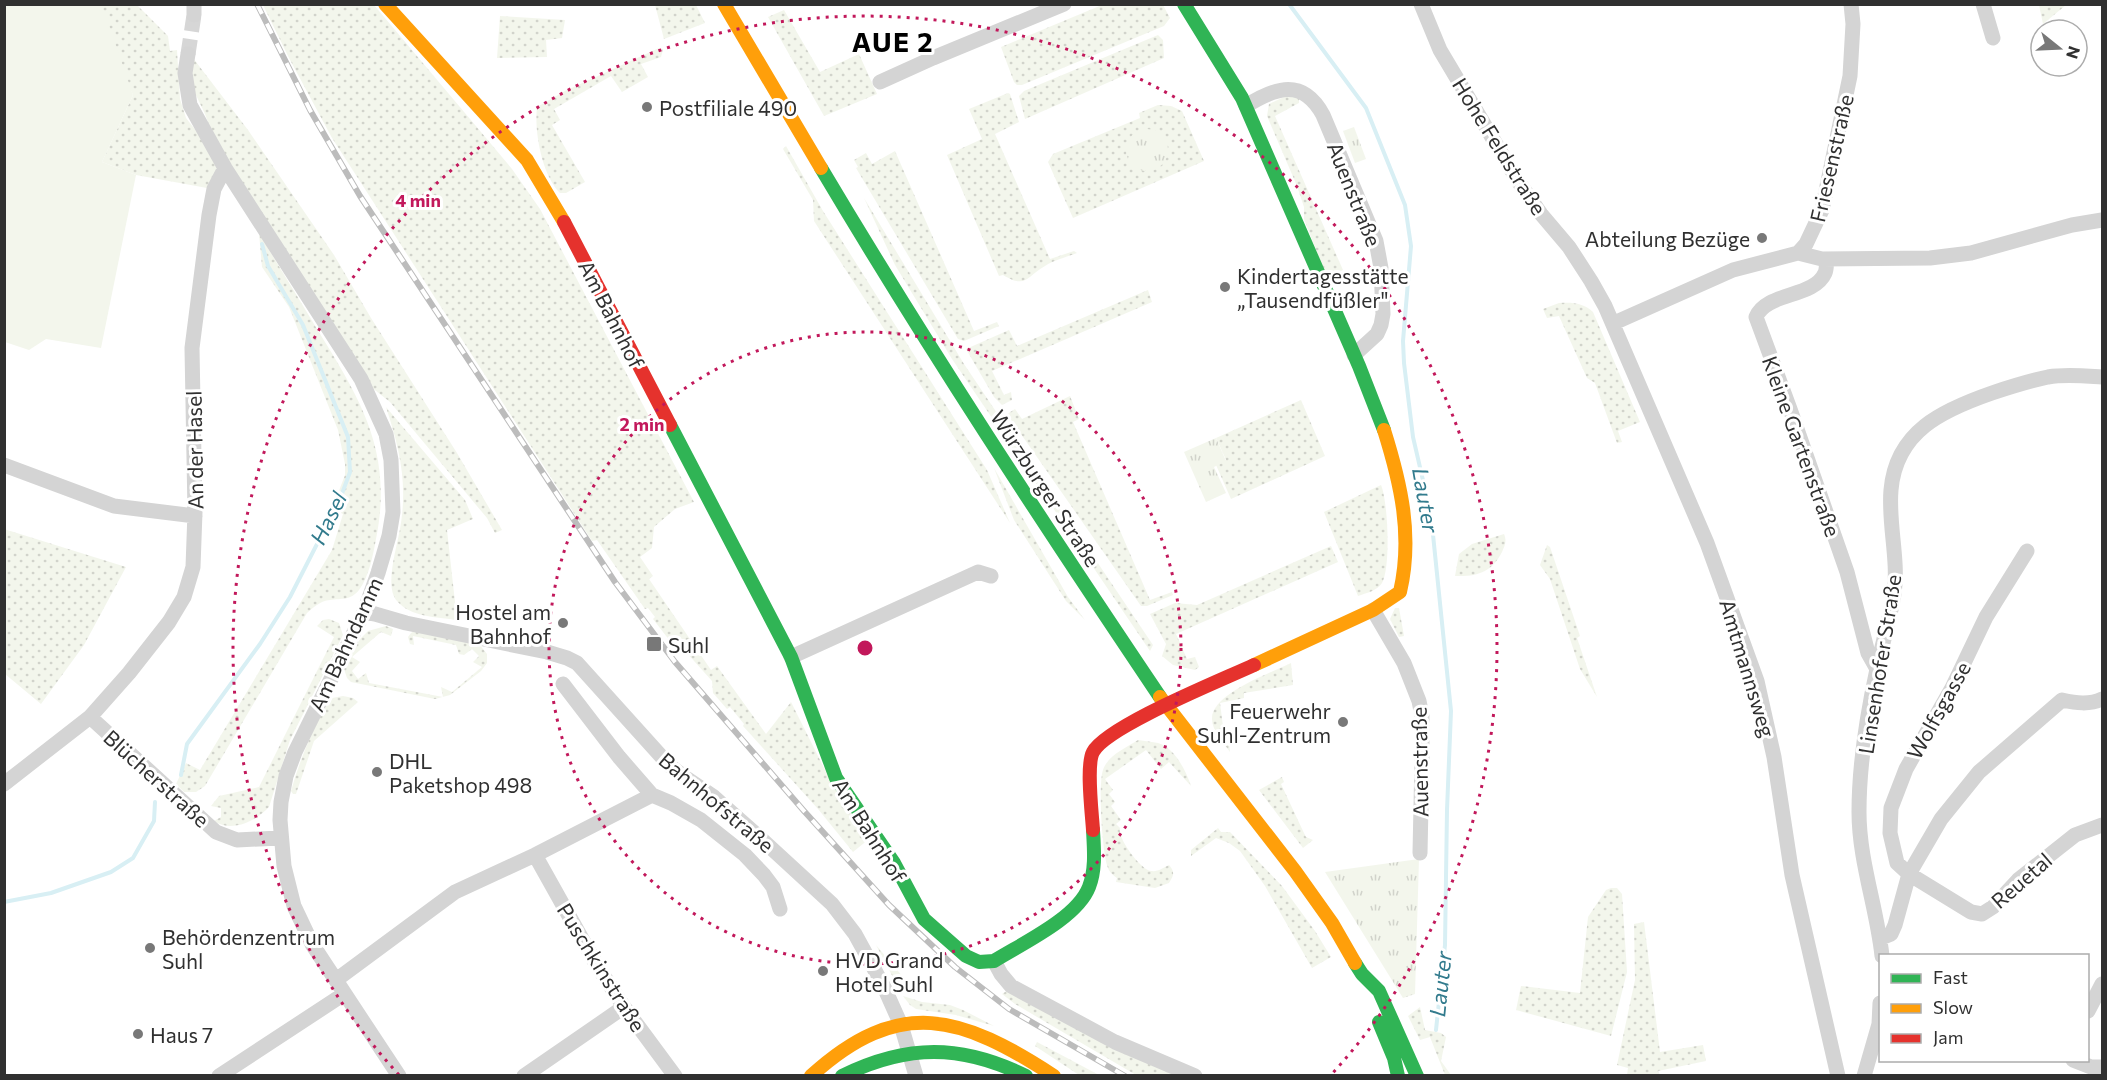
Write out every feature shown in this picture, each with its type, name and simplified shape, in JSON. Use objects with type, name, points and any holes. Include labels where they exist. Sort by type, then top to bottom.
[{"type":"street","name":"Am Bahnhof","points":[[385,4],[527,160],[556,206],[791,657],[836,778],[894,863],[916,908],[924,919],[966,956],[979,962],[994,962]]},
{"type":"street","name":"Würzburger Straße","points":[[724,4],[894,290],[1042,521],[1165,705],[1295,871],[1332,923],[1362,974],[1379,991],[1417,1076]]},
{"type":"street","points":[[880,82],[1064,4]]},
{"type":"street","points":[[1184,4],[1246,106],[1354,355],[1384,429],[1398,474],[1407,542],[1405,570],[1400,592],[1373,610],[1165,705],[1123,727],[1093,752],[1090,780],[1094,861],[1090,885],[1084,898],[1071,913],[994,962],[1011,986],[1115,1042],[1195,1076]]},
{"type":"street","name":"Hohe Feldstraße","points":[[1421,4],[1440,50],[1518,181],[1592,281]]},
{"type":"street","name":"Friesenstraße","points":[[1798,253],[1813,233],[1822,210],[1850,76],[1853,33],[1851,4]]},
{"type":"street","points":[[1983,4],[1993,38]]},
{"type":"street","points":[[188,54],[185,73],[190,105],[225,168]]},
{"type":"street","name":"Auenstraße","points":[[1246,106],[1275,92],[1293,90],[1304,92],[1317,105],[1340,155],[1376,242],[1383,282],[1381,325],[1377,334],[1354,355]]},
{"type":"street","name":"An der Hasel","points":[[4,784],[90,717],[129,673],[169,622],[184,597],[193,567],[195,516],[192,348],[209,215],[214,189],[225,168]]},
{"type":"street","name":"Am Bahndamm","points":[[225,168],[361,379],[386,435],[392,460],[393,512],[381,564],[364,612],[295,752],[286,776],[281,802],[280,838]]},
{"type":"street","points":[[1614,323],[1733,270],[1798,253],[1827,259],[1930,258],[1971,253],[2072,225],[2103,220]]},
{"type":"street","name":"Kleine Gartenstraße","points":[[1827,259],[1826,272],[1818,282],[1761,307],[1755,317],[1847,572],[1868,653],[1877,669]]},
{"type":"street","name":"Amtmannsweg","points":[[1592,281],[1614,323],[1707,543],[1756,681],[1774,757],[1792,875],[1838,1076]]},
{"type":"street","name":"Linsenhofer Straße","points":[[1882,954],[1859,816],[1862,763],[1877,669],[1894,595],[1896,574],[1891,488],[1899,460],[1912,437],[1927,422],[1962,404],[2019,384],[2049,377],[2103,376]]},
{"type":"street","points":[[4,465],[114,506],[195,516]]},
{"type":"street","name":"Wolfsgasse","points":[[1909,874],[1897,863],[1890,832],[1891,808],[1905,769],[1952,688],[1986,617],[2027,551]]},
{"type":"street","points":[[791,657],[978,572],[991,576]]},
{"type":"street","name":"Auenstraße","points":[[1373,610],[1410,674],[1422,716],[1420,853]]},
{"type":"street","name":"Bahnhofstraße","points":[[364,612],[414,625],[547,652],[577,663],[669,765],[714,797],[832,904],[855,934],[870,959],[901,1025],[916,1076]]},
{"type":"street","points":[[562,684],[652,795],[701,820],[745,855],[764,874],[773,887],[780,909]]},
{"type":"street","points":[[1881,938],[1891,934],[1909,874],[1941,819],[1979,772],[2062,700],[2094,703],[2103,699]]},
{"type":"street","name":"Blücherstraße","points":[[90,717],[216,832],[237,840],[280,838]]},
{"type":"street","points":[[336,980],[454,892],[535,855],[652,795]]},
{"type":"street","name":"Reuetal","points":[[1909,874],[1971,912],[1982,914],[2018,880],[2075,835],[2103,825]]},
{"type":"street","points":[[280,838],[294,906],[312,944],[399,1076]]},
{"type":"street","name":"Puschkinstraße","points":[[535,855],[579,936],[624,1007],[675,1076]]},
{"type":"street","name":"Würzburger Straße","points":[[1362,974],[1368,999],[1383,1032],[1398,1076]]},
{"type":"street","points":[[2089,1009],[2103,984]]},
{"type":"street","points":[[219,1076],[345,994]]},
{"type":"street","points":[[525,1076],[624,1007]]},
{"type":"street","points":[[811,1076],[841,1050],[873,1033],[901,1025],[930,1022],[965,1028],[1008,1048],[1054,1076]]},
{"type":"street","points":[[1864,1076],[1879,1027]]},
{"type":"street","points":[[842,1076],[857,1067],[878,1060],[910,1053],[956,1051],[994,1060],[1026,1076]]},
{"type":"street","points":[[2078,1062],[2091,1067],[2103,1067]]},
{"type":"green space","points":[[5,4],[91,5],[105,14],[133,95],[102,162],[136,175],[101,348],[46,339],[29,350],[5,342]]},
{"type":"green space","points":[[2039,4],[2066,5],[2050,18],[2042,18]]},
{"type":"green space","points":[[91,5],[137,5],[168,36],[170,51],[177,50],[180,99],[186,118],[224,166],[195,93],[191,79],[193,58],[248,130],[334,255],[502,530],[495,533],[487,518],[390,402],[361,379],[226,169],[207,188],[136,175],[102,162],[133,95]]},
{"type":"green space","points":[[263,5],[374,5],[512,169],[540,209],[694,502],[675,509],[654,527],[652,548],[640,557],[653,576],[649,579],[711,670],[717,666],[766,734],[791,702],[830,780],[869,839],[853,852],[818,809],[743,726],[744,724],[730,707],[727,709],[713,693],[712,681],[677,642],[673,645],[653,619],[655,617],[648,608],[645,609],[597,540],[592,541],[332,138]]},
{"type":"green space","points":[[655,5],[696,5],[705,23],[664,39]]},
{"type":"green space","points":[[1102,5],[1163,5],[1170,18],[1164,26],[1022,85],[1014,82],[1001,47]]},
{"type":"green space","points":[[784,10],[820,72],[859,54],[877,94],[824,116],[768,17]]},
{"type":"green space","points":[[500,16],[565,20],[562,38],[546,40],[547,57],[497,58]]},
{"type":"green space","points":[[1158,35],[1163,40],[1164,58],[1025,119],[1019,96],[1024,91]]},
{"type":"green space","points":[[659,48],[663,49],[661,57],[641,64],[648,77],[622,92],[611,76],[554,109],[560,120],[552,125],[585,182],[566,193],[560,193],[548,175],[541,153],[536,117],[537,107],[565,91]]},
{"type":"green space","points":[[1008,93],[1019,122],[995,134],[1050,259],[1074,251],[1077,253],[1056,260],[1021,281],[1003,275],[999,276],[947,155],[982,139],[969,109]]},
{"type":"green space","points":[[1299,94],[1299,103],[1275,116],[1343,270],[1327,278],[1304,219],[1304,207],[1297,186],[1267,116],[1269,104],[1284,97]]},
{"type":"green space","points":[[1158,105],[1171,106],[1182,111],[1204,161],[1073,218],[1048,162],[1053,154],[1140,118],[1139,113]]},
{"type":"green space","points":[[1354,127],[1366,159],[1355,163],[1343,131]]},
{"type":"green space","points":[[1147,129],[1162,135],[1168,150],[1162,165],[1147,171],[1132,165],[1126,150],[1132,135]]},
{"type":"green space","points":[[786,146],[823,211],[987,470],[1010,523],[814,221],[813,200],[783,149]]},
{"type":"green space","points":[[895,151],[974,331],[997,322],[999,326],[964,341],[958,339],[856,168],[858,167],[854,160],[866,153],[872,164]]},
{"type":"green space","points":[[864,198],[964,364],[1153,645],[1150,651],[952,359],[895,265]]},
{"type":"green space","points":[[259,233],[349,383],[371,431],[380,481],[380,509],[376,539],[365,579],[356,594],[323,602],[307,613],[205,786],[196,792],[184,792],[176,784],[186,763],[200,770],[332,550],[343,514],[332,509],[345,475],[338,430],[289,307],[262,267]]},
{"type":"green space","points":[[1148,290],[1152,302],[992,371],[1004,395],[1011,392],[1012,400],[1002,405],[994,397],[966,349],[1009,330],[1017,346]]},
{"type":"green space","points":[[1559,303],[1577,304],[1593,312],[1640,422],[1618,431],[1622,442],[1617,443],[1595,383],[1587,378],[1559,316],[1547,318],[1543,309]]},
{"type":"green space","points":[[1070,396],[1079,419],[1073,422],[1150,600],[1172,592],[1173,595],[1147,606],[1141,606],[1007,414],[1015,409],[1022,419]]},
{"type":"green space","points":[[1301,400],[1325,456],[1231,499],[1216,465],[1226,460],[1216,438]]},
{"type":"green space","points":[[386,407],[465,500],[473,519],[447,530],[457,620],[416,613],[402,606],[393,595],[391,577],[400,529],[403,482],[399,453]]},
{"type":"green space","points":[[1216,438],[1226,461],[1214,467],[1226,493],[1206,502],[1184,452]]},
{"type":"green space","points":[[994,468],[1068,597],[1085,620],[1066,601],[1014,520]]},
{"type":"green space","points":[[1381,485],[1387,534],[1385,575],[1377,588],[1358,596],[1324,512]]},
{"type":"green space","points":[[4,529],[126,567],[84,645],[41,704],[5,674]]},
{"type":"green space","points":[[1504,534],[1505,543],[1502,552],[1489,569],[1477,574],[1455,576],[1459,554],[1472,544]]},
{"type":"green space","points":[[1547,545],[1550,547],[1580,636],[1577,638],[1597,697],[1580,669],[1550,579],[1540,565]]},
{"type":"green space","points":[[1331,546],[1338,562],[1176,634],[1187,659],[1195,657],[1199,667],[1195,670],[1173,665],[1162,656],[1166,644],[1150,614],[1175,603],[1197,605]]},
{"type":"green space","points":[[1395,608],[1399,608],[1404,636],[1399,637],[1390,619]]},
{"type":"green space","points":[[329,619],[339,623],[343,635],[290,740],[269,807],[251,821],[236,826],[214,821],[221,817],[221,808],[211,806],[219,796],[259,787],[334,637],[317,626],[323,620]]},
{"type":"green space","points":[[386,626],[393,629],[391,636],[381,632],[352,657],[360,662],[352,671],[358,679],[366,673],[369,683],[443,697],[435,699],[351,682],[347,678],[344,669],[356,643],[368,631]]},
{"type":"green space","points":[[414,631],[479,644],[487,654],[487,663],[481,671],[450,695],[443,697],[441,687],[452,692],[482,667],[473,662],[479,656],[472,649],[464,655],[459,654],[456,645],[413,636],[414,645],[410,644],[408,637]]},
{"type":"green space","points":[[1291,663],[1293,685],[1244,693],[1244,698],[1220,703],[1225,742],[1229,742],[1230,752],[1214,728],[1212,719],[1214,710],[1221,701],[1244,685]]},
{"type":"green space","points":[[343,696],[353,698],[358,702],[314,741],[296,794],[293,794],[291,791],[298,768],[322,712],[328,701]]},
{"type":"green space","points":[[1138,740],[1158,743],[1170,750],[1183,767],[1191,786],[1169,762],[1161,769],[1146,750],[1105,779],[1113,790],[1109,794],[1115,802],[1111,806],[1121,820],[1116,824],[1131,853],[1151,871],[1160,870],[1169,865],[1173,872],[1169,883],[1155,888],[1116,882],[1117,878],[1108,868],[1102,835],[1103,770],[1113,756]]},
{"type":"green space","points":[[1282,777],[1284,782],[1281,784],[1303,831],[1306,837],[1313,840],[1303,848],[1259,790]]},
{"type":"green space","points":[[1218,828],[1221,832],[1230,832],[1282,886],[1331,957],[1312,968],[1265,886],[1240,851],[1229,843],[1216,838],[1191,856],[1191,850]]},
{"type":"green space","points":[[1419,859],[1415,994],[1403,998],[1325,872]]},
{"type":"green space","points":[[1617,888],[1622,894],[1627,972],[1611,1036],[1516,1010],[1521,986],[1580,993],[1588,917],[1606,890]]},
{"type":"green space","points":[[1644,922],[1660,1052],[1703,1045],[1706,1061],[1658,1071],[1660,1075],[1627,1075],[1628,1068],[1617,1065],[1635,980],[1634,924]]},
{"type":"green space","points":[[876,945],[909,984],[896,983]]},
{"type":"green space","points":[[1008,990],[1180,1075],[1136,1075],[1015,1004],[1002,994]]},
{"type":"green space","points":[[903,996],[922,1002],[950,1005],[994,1026],[956,1015],[916,1009]]},
{"type":"green space","points":[[1420,1007],[1425,1030],[1441,1033],[1446,1037],[1441,1061],[1451,1075],[1445,1075],[1430,1037],[1420,1040],[1408,1016]]},
{"type":"green space","points":[[1037,1042],[1099,1075],[1079,1075],[1035,1046]]},
{"type":"waterway","name":"Lauter","points":[[1289,4],[1366,108],[1405,205],[1411,246],[1403,341],[1404,363],[1413,437],[1431,515],[1451,711],[1445,945],[1436,1030]]},
{"type":"waterway","name":"Hasel","points":[[181,775],[187,744],[260,644],[290,597],[340,499],[350,472],[348,437],[303,325],[268,266],[262,244]]},
{"type":"waterway","name":"Hasel","points":[[4,902],[51,893],[111,872],[133,858],[154,821],[155,802]]},
{"type":"tunnel","points":[[188,54],[194,15]]},
{"type":"railway","points":[[257,4],[310,110],[360,196],[615,582],[675,662],[889,905],[955,967],[1009,1009],[1125,1076]]},
{"type":"traffic: fast","points":[[1184,4],[1242,98],[1359,366],[1384,430]]},
{"type":"traffic: fast","points":[[821,168],[987,435],[1160,697]]},
{"type":"traffic: fast","points":[[670,425],[791,657],[836,778],[894,863],[924,919],[966,956],[979,962],[994,961],[1048,929],[1083,898],[1093,873],[1093,830]]},
{"type":"traffic: fast","points":[[1355,963],[1362,974],[1379,991],[1417,1076]]},
{"type":"traffic: fast","points":[[1379,1022],[1394,1058],[1398,1076]]},
{"type":"traffic: fast","points":[[842,1076],[889,1058],[934,1052],[979,1058],[1026,1076]]},
{"type":"traffic: slow","points":[[385,4],[527,160],[564,222]]},
{"type":"traffic: slow","points":[[724,4],[821,168]]},
{"type":"traffic: slow","points":[[1254,665],[1373,610],[1400,592],[1404,571],[1405,530],[1396,470],[1384,430]]},
{"type":"traffic: slow","points":[[1160,697],[1295,871],[1332,923],[1355,963]]},
{"type":"traffic: slow","points":[[811,1076],[843,1050],[874,1033],[903,1025],[931,1023],[960,1028],[990,1039],[1054,1076]]},
{"type":"traffic: jam","points":[[564,222],[670,425]]},
{"type":"traffic: jam","points":[[1093,830],[1090,790],[1091,758],[1093,752],[1103,741],[1142,717],[1254,665]]},
{"type":"place","name":"Postfiliale 490","points":[[647,107]]},
{"type":"place","name":"Abteilung Bezüge","points":[[1762,238]]},
{"type":"place","name":"Kindertagesstätte „Tausendfüßler\"","points":[[1225,287]]},
{"type":"place","name":"Hostel am Bahnhof","points":[[563,623]]},
{"type":"place","name":"Suhl","points":[[654,644]]},
{"type":"place","name":"Feuerwehr Suhl-Zentrum","points":[[1343,722]]},
{"type":"place","name":"DHL Paketshop 498","points":[[377,772]]},
{"type":"place","name":"Behördenzentrum Suhl","points":[[150,948]]},
{"type":"place","name":"HVD Grand Hotel Suhl","points":[[823,971]]},
{"type":"place","name":"Haus 7","points":[[138,1034]]},
{"type":"district","name":"AUE 2","points":[[893,41]]}]
